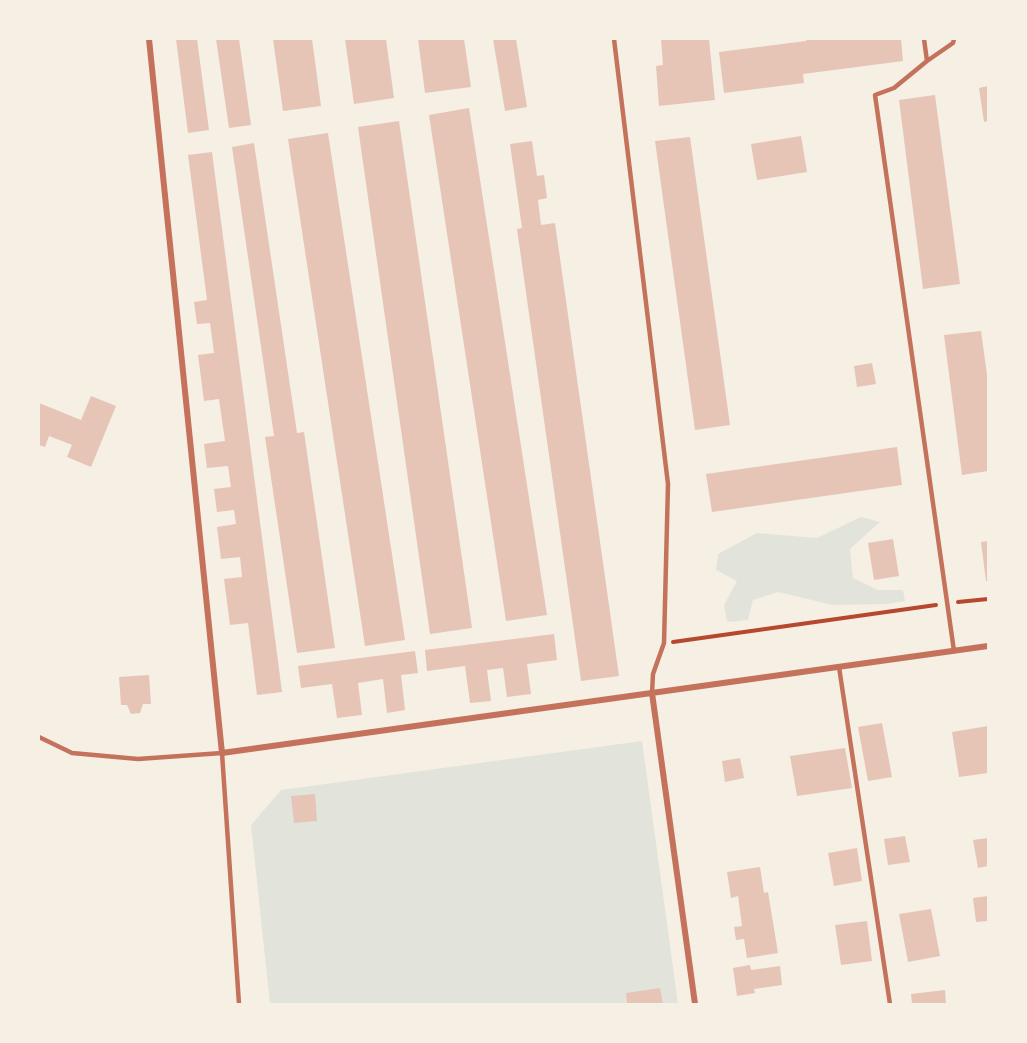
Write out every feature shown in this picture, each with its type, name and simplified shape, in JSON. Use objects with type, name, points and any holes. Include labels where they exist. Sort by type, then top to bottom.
[{"type":"street","points":[[149,39],[222,753],[988,646]]},
{"type":"street","points":[[652,693],[695,1004]]},
{"type":"lane","points":[[614,39],[668,484],[664,644],[653,674],[652,693]]},
{"type":"lane","points":[[924,39],[927,61]]},
{"type":"lane","points":[[954,39],[953,43],[894,88],[875,95],[954,651]]},
{"type":"lane","points":[[839,667],[890,1004]]},
{"type":"lane","points":[[39,737],[72,753],[128,758],[222,753],[239,1004]]},
{"type":"path","points":[[664,644],[988,599]]},
{"type":"shaded area","points":[[861,517],[880,522],[850,549],[853,578],[878,590],[903,590],[905,601],[886,604],[833,605],[778,592],[753,600],[748,620],[727,622],[724,605],[737,581],[716,570],[718,554],[757,533],[817,538]]},
{"type":"shaded area","points":[[642,741],[678,1004],[270,1004],[251,825],[281,790]]},
{"type":"building","points":[[176,39],[197,39],[209,130],[188,133]]},
{"type":"building","points":[[216,39],[239,39],[251,125],[229,128]]},
{"type":"building","points":[[273,39],[312,39],[321,106],[283,111]]},
{"type":"building","points":[[345,39],[386,39],[394,98],[354,104]]},
{"type":"building","points":[[418,39],[464,39],[471,87],[425,93]]},
{"type":"building","points":[[493,39],[516,39],[527,107],[505,111]]},
{"type":"building","points":[[661,39],[709,39],[715,100],[659,106],[656,66],[663,65]]},
{"type":"building","points":[[806,39],[901,39],[903,61],[803,74],[804,83],[724,93],[719,52],[806,41]]},
{"type":"building","points":[[988,86],[988,121],[984,122],[979,88]]},
{"type":"building","points":[[935,95],[960,284],[923,289],[899,100]]},
{"type":"building","points":[[469,108],[547,615],[506,621],[429,115]]},
{"type":"building","points":[[399,121],[472,628],[430,634],[358,127]]},
{"type":"building","points":[[328,133],[405,640],[365,646],[288,139]]},
{"type":"building","points":[[801,136],[807,172],[757,180],[751,144]]},
{"type":"building","points":[[690,137],[730,425],[695,430],[655,141]]},
{"type":"building","points":[[532,141],[537,176],[544,175],[547,198],[538,200],[541,225],[555,223],[619,676],[581,681],[517,229],[522,228],[510,144]]},
{"type":"building","points":[[254,143],[297,433],[304,432],[335,648],[297,653],[265,437],[274,436],[232,147]]},
{"type":"building","points":[[212,152],[282,692],[257,695],[248,623],[230,625],[224,579],[242,577],[240,557],[221,559],[217,527],[236,524],[234,510],[217,512],[214,489],[231,487],[228,466],[207,468],[204,444],[225,441],[219,399],[204,401],[198,355],[214,353],[210,323],[197,324],[194,302],[207,300],[188,155]]},
{"type":"building","points":[[981,331],[988,382],[988,471],[962,475],[944,335]]},
{"type":"building","points":[[872,363],[876,384],[857,387],[854,366]]},
{"type":"building","points":[[91,396],[116,406],[91,467],[67,457],[72,445],[49,436],[45,447],[39,445],[39,403],[81,420]]},
{"type":"building","points":[[897,447],[902,485],[712,512],[706,474]]},
{"type":"building","points":[[893,539],[899,576],[874,580],[868,543]]},
{"type":"building","points":[[988,541],[988,581],[986,581],[981,542]]},
{"type":"building","points":[[554,634],[557,660],[527,664],[531,694],[507,697],[503,668],[487,670],[491,701],[470,703],[465,666],[427,671],[425,650]]},
{"type":"building","points":[[415,651],[418,673],[401,675],[405,710],[387,713],[383,679],[358,683],[362,715],[337,718],[332,684],[301,688],[298,666]]},
{"type":"building","points":[[149,675],[151,704],[143,704],[140,713],[131,714],[127,705],[121,705],[119,677]]},
{"type":"building","points":[[882,723],[892,777],[868,781],[858,727]]},
{"type":"building","points":[[988,726],[988,773],[959,777],[952,732]]},
{"type":"building","points":[[845,748],[852,788],[797,796],[790,756]]},
{"type":"building","points":[[740,758],[744,778],[725,782],[722,761]]},
{"type":"building","points":[[315,794],[317,821],[294,823],[291,796]]},
{"type":"building","points":[[905,836],[910,862],[888,865],[884,839]]},
{"type":"building","points":[[988,838],[988,866],[978,868],[973,840]]},
{"type":"building","points":[[857,848],[862,881],[834,886],[828,853]]},
{"type":"building","points":[[760,867],[764,893],[768,892],[778,953],[747,958],[744,939],[736,940],[734,927],[742,926],[738,896],[731,898],[727,872]]},
{"type":"building","points":[[988,896],[988,921],[976,922],[973,898]]},
{"type":"building","points":[[931,909],[940,956],[908,962],[899,914]]},
{"type":"building","points":[[867,921],[872,961],[841,965],[835,925]]},
{"type":"building","points":[[750,965],[751,970],[780,966],[782,985],[754,989],[755,993],[737,996],[733,968]]},
{"type":"building","points":[[660,988],[663,1004],[627,1004],[626,993]]},
{"type":"building","points":[[945,990],[946,1004],[912,1004],[911,994]]}]
